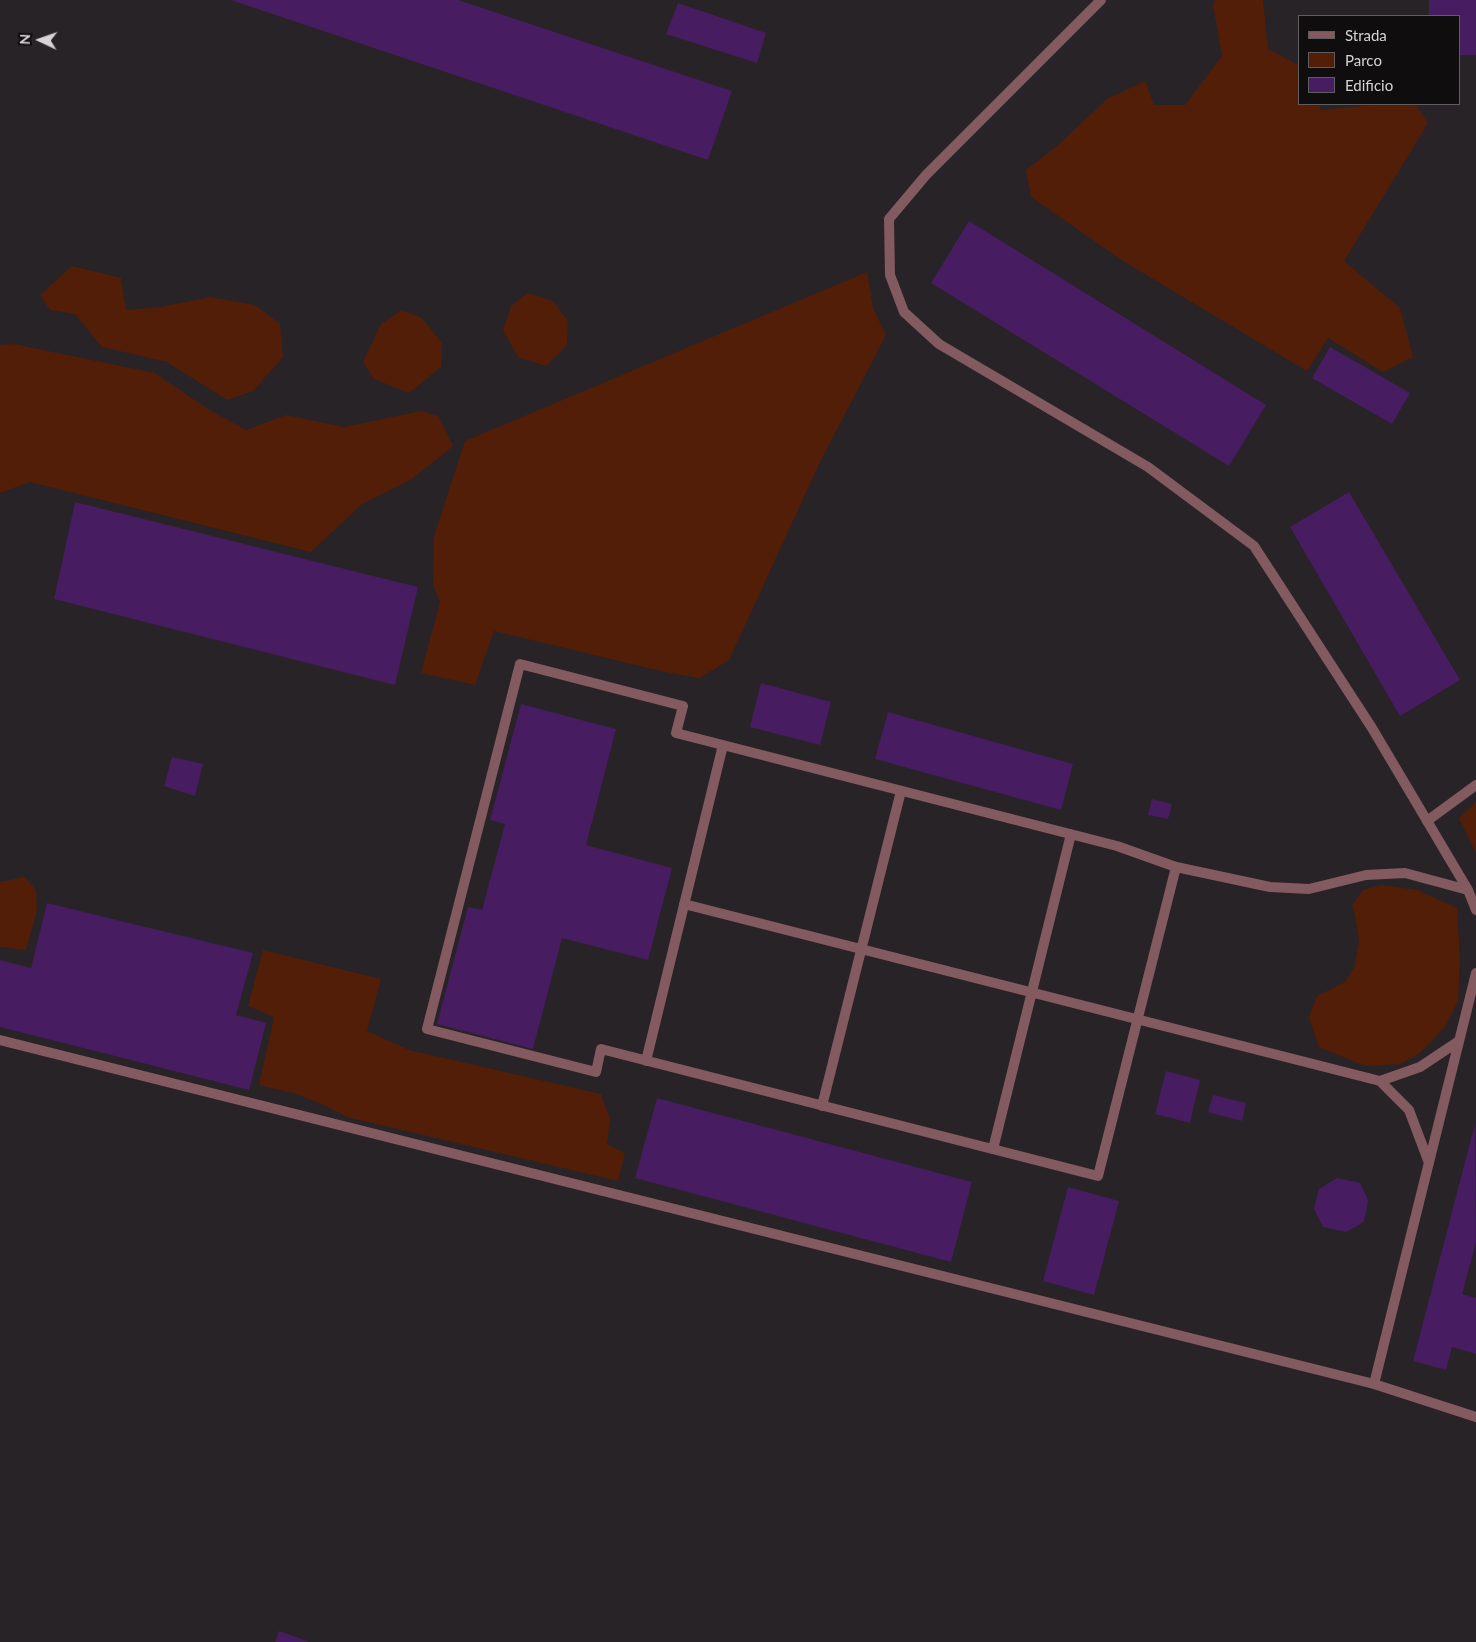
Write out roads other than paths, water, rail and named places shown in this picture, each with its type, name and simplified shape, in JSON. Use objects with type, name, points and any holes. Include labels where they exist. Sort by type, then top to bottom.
[{"type":"street","points":[[1101,0],[926,175],[889,219],[890,275],[904,312],[939,344],[1148,467],[1254,546],[1372,728],[1468,890],[1476,910]]},
{"type":"street","points":[[1176,867],[1098,1176],[601,1049],[596,1072],[427,1030],[520,664],[683,706],[676,733],[1117,846],[1176,867],[1270,886],[1309,889],[1366,875],[1405,873],[1468,890]]},
{"type":"street","points":[[646,1061],[723,745]]},
{"type":"street","points":[[1427,821],[1476,785]]},
{"type":"street","points":[[822,1106],[902,791]]},
{"type":"street","points":[[993,1149],[1071,834]]},
{"type":"street","points":[[684,904],[1380,1081],[1409,1110],[1429,1162]]},
{"type":"street","points":[[1374,1384],[1476,973]]},
{"type":"street","points":[[0,1040],[1374,1384],[1476,1417]]},
{"type":"street","points":[[1380,1081],[1420,1067],[1459,1041]]}]
